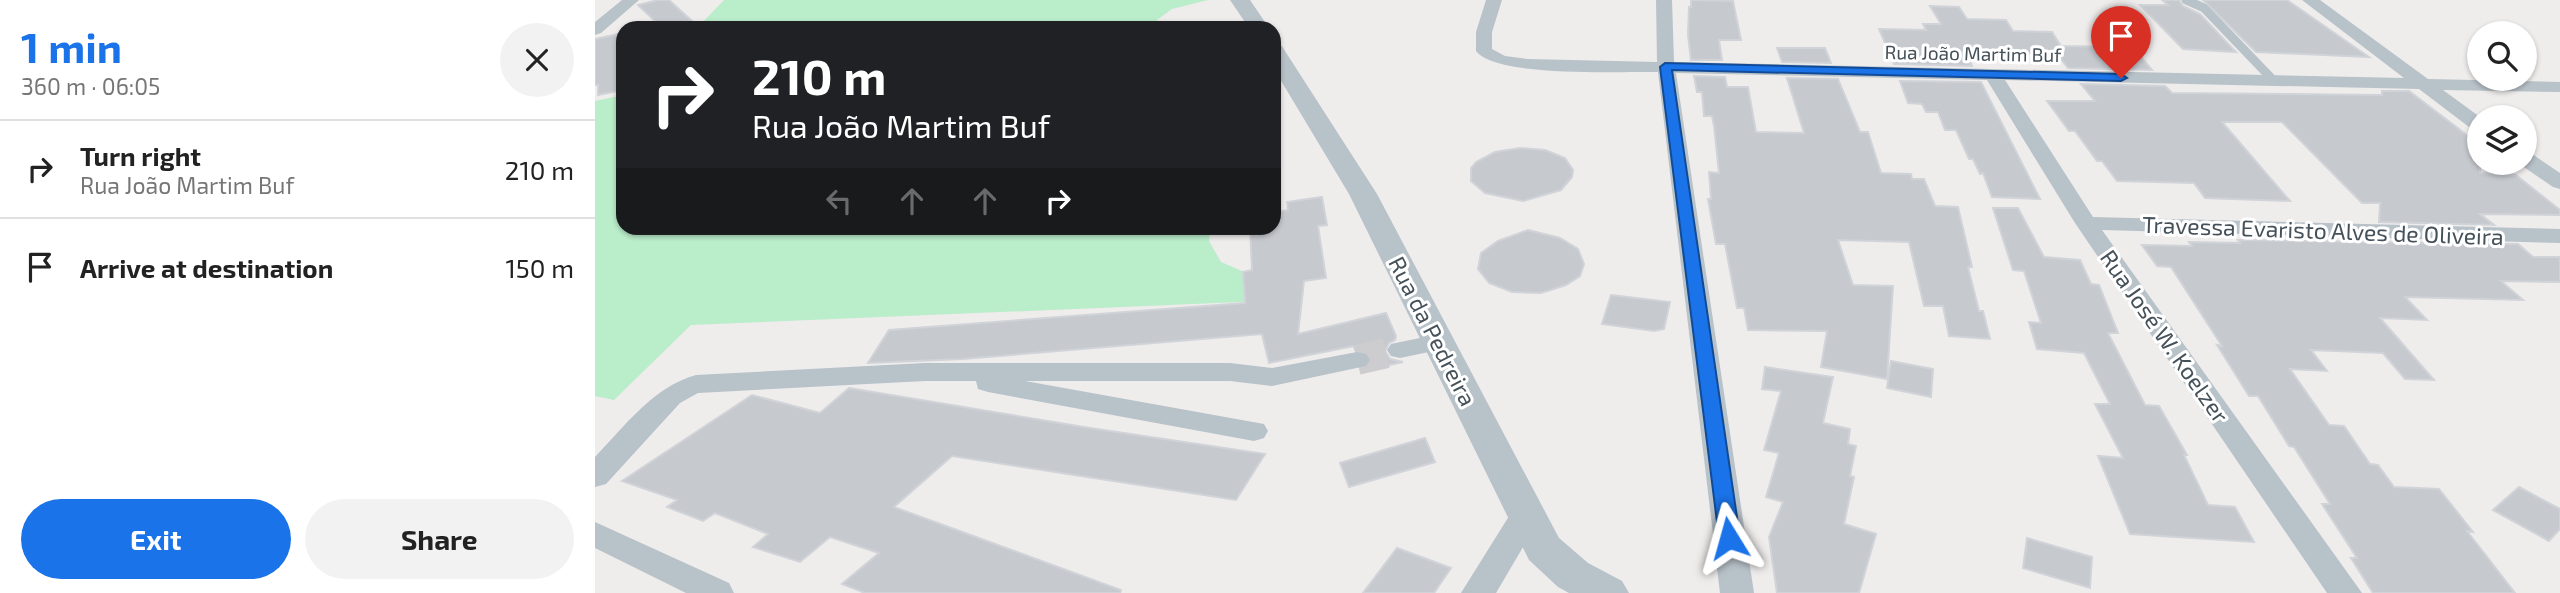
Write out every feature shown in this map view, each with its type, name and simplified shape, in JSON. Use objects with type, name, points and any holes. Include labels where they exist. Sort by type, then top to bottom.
[{"type":"street","points":[[595,30],[631,0]]},
{"type":"street","points":[[1240,0],[1254,21]]},
{"type":"street","name":"Rua João Martim Buf","points":[[1494,0],[1484,32],[1484,51],[1502,62],[2560,87]]},
{"type":"street","points":[[1664,0],[1665,67],[1737,593]]},
{"type":"street","points":[[2310,0],[2467,117]]},
{"type":"street","name":"Rua da Pedreira","points":[[1281,62],[1363,194],[1545,549],[1573,575],[1607,593]]},
{"type":"street","name":"Rua José W. Koelzer","points":[[1993,75],[2086,223],[2345,593]]},
{"type":"street","points":[[2537,167],[2560,183]]},
{"type":"street","name":"Travessa Evaristo Alves de Oliveira","points":[[2086,223],[2560,236]]},
{"type":"street","points":[[1400,351],[1439,342]]},
{"type":"street","points":[[595,476],[670,397],[683,387],[696,384],[925,372],[1230,372],[1272,377],[1357,360]]},
{"type":"street","points":[[925,372],[1254,430]]},
{"type":"street","points":[[1478,593],[1527,513]]},
{"type":"street","points":[[595,534],[717,593]]},
{"type":"lane","points":[[2186,0],[2204,8],[2274,81]]},
{"type":"green space","points":[[724,0],[1208,0],[1172,9],[1157,21],[704,21]]},
{"type":"green space","points":[[616,96],[616,235],[1209,235],[1209,241],[1221,262],[1300,296],[1264,301],[691,325],[614,400],[595,396],[595,101]]},
{"type":"building","points":[[669,0],[692,21],[655,21],[638,5]]},
{"type":"building","points":[[1691,0],[1733,1],[1741,40],[1719,40],[1722,60],[1691,60],[1688,35]]},
{"type":"building","points":[[2162,0],[2179,0],[2183,6],[2200,14],[2236,52],[2183,49],[2140,5],[2168,5]]},
{"type":"building","points":[[2203,0],[2287,0],[2369,57],[2256,52]]},
{"type":"building","points":[[1930,6],[1959,7],[1967,19],[2006,20],[2013,31],[2052,32],[2061,46],[2133,47],[2152,70],[2068,68],[2057,54],[1991,52],[1994,57],[1968,57],[1972,66],[1894,64],[1879,29],[1926,30],[1923,24],[1941,24]]},
{"type":"building","points":[[616,34],[616,91],[598,95],[598,85],[595,85],[595,39]]},
{"type":"building","points":[[1777,48],[1825,48],[1831,63],[1782,62]]},
{"type":"building","points":[[1694,76],[1725,77],[1727,87],[1748,87],[1756,132],[1804,133],[1787,78],[1838,79],[1860,132],[1868,132],[1881,173],[1911,174],[1912,179],[1924,179],[1935,206],[1958,207],[1972,267],[1968,267],[1979,311],[1983,311],[1990,339],[1949,336],[1943,306],[1924,306],[1909,242],[1838,240],[1853,285],[1893,286],[1887,379],[1821,367],[1827,331],[1748,330],[1744,308],[1737,308],[1725,244],[1716,244],[1708,199],[1711,199],[1709,172],[1719,173],[1714,126],[1712,116],[1704,116],[1702,92],[1697,92]]},
{"type":"building","points":[[1900,81],[1981,82],[2040,199],[1992,197],[1983,173],[1980,174],[1973,159],[1969,159],[1956,130],[1945,130],[1938,112],[1926,112],[1922,104],[1908,103]]},
{"type":"building","points":[[2081,84],[2165,86],[2172,93],[2382,95],[2382,91],[2409,91],[2467,135],[2467,175],[2516,175],[2560,210],[2560,215],[2480,214],[2494,225],[2379,222],[2380,203],[2362,203],[2282,122],[2222,122],[2290,201],[2205,198],[2194,183],[2117,181],[2102,161],[2097,161],[2075,131],[2069,131],[2047,101],[2095,101]]},
{"type":"building","points":[[1520,148],[1545,150],[1565,158],[1573,170],[1572,177],[1561,190],[1523,201],[1485,193],[1471,181],[1471,168],[1476,162],[1495,152]]},
{"type":"building","points":[[1322,197],[1327,225],[1318,226],[1326,278],[1304,281],[1298,334],[1386,313],[1396,336],[1385,351],[1390,359],[1403,362],[1361,371],[1368,367],[1372,359],[1367,351],[1355,350],[1354,346],[1269,363],[1262,334],[963,359],[868,363],[889,330],[1245,303],[1243,272],[1252,270],[1250,235],[1281,235],[1281,211],[1288,210],[1287,202]]},
{"type":"building","points":[[1993,208],[2018,208],[2044,257],[2080,260],[2091,284],[2099,285],[2118,333],[2108,333],[2145,405],[2159,406],[2187,455],[2184,455],[2208,505],[2235,507],[2254,542],[2130,534],[2098,456],[2123,458],[2095,404],[2110,404],[2084,353],[2037,349],[2029,322],[2041,323],[2024,271],[2013,270]]},
{"type":"building","points":[[1528,230],[1560,238],[1578,249],[1584,264],[1580,276],[1566,285],[1541,293],[1512,292],[1489,283],[1478,269],[1481,253],[1498,241]]},
{"type":"building","points":[[2238,240],[2518,244],[2533,257],[2560,257],[2560,282],[2501,281],[2523,300],[2405,297],[2427,320],[2380,318],[2434,380],[2405,379],[2383,353],[2311,350],[2327,371],[2290,369],[2329,425],[2344,426],[2370,464],[2378,465],[2394,487],[2439,489],[2473,532],[2467,531],[2515,593],[2373,593],[2351,558],[2357,558],[2322,504],[2330,504],[2294,447],[2289,446],[2258,396],[2249,396],[2217,345],[2222,346],[2171,267],[2157,266],[2142,245],[2240,243]]},
{"type":"building","points":[[1611,295],[1670,302],[1664,329],[1654,331],[1602,324]]},
{"type":"building","points":[[1891,361],[1933,369],[1931,397],[1887,388]]},
{"type":"building","points":[[1765,367],[1833,377],[1823,423],[1850,429],[1848,444],[1856,446],[1850,476],[1854,477],[1844,524],[1876,534],[1859,593],[1777,593],[1769,537],[1783,502],[1766,497],[1779,453],[1764,450],[1781,391],[1762,389]]},
{"type":"building","points":[[849,388],[1265,454],[1236,500],[952,456],[894,507],[1121,590],[1120,593],[865,593],[842,584],[879,553],[830,537],[800,562],[753,547],[768,534],[715,513],[703,521],[667,507],[677,500],[622,481],[752,395],[820,413]]},
{"type":"building","points":[[1425,438],[1435,462],[1349,487],[1340,463]]},
{"type":"building","points":[[2519,487],[2560,509],[2560,529],[2549,541],[2493,510]]},
{"type":"building","points":[[2027,538],[2092,557],[2090,588],[2023,568]]},
{"type":"building","points":[[1397,548],[1451,568],[1434,593],[1363,593]]},
{"type":"tunnel","points":[[1357,360],[1400,350]]},
{"type":"route","points":[[1729,538],[1665,67],[2121,78]]}]
